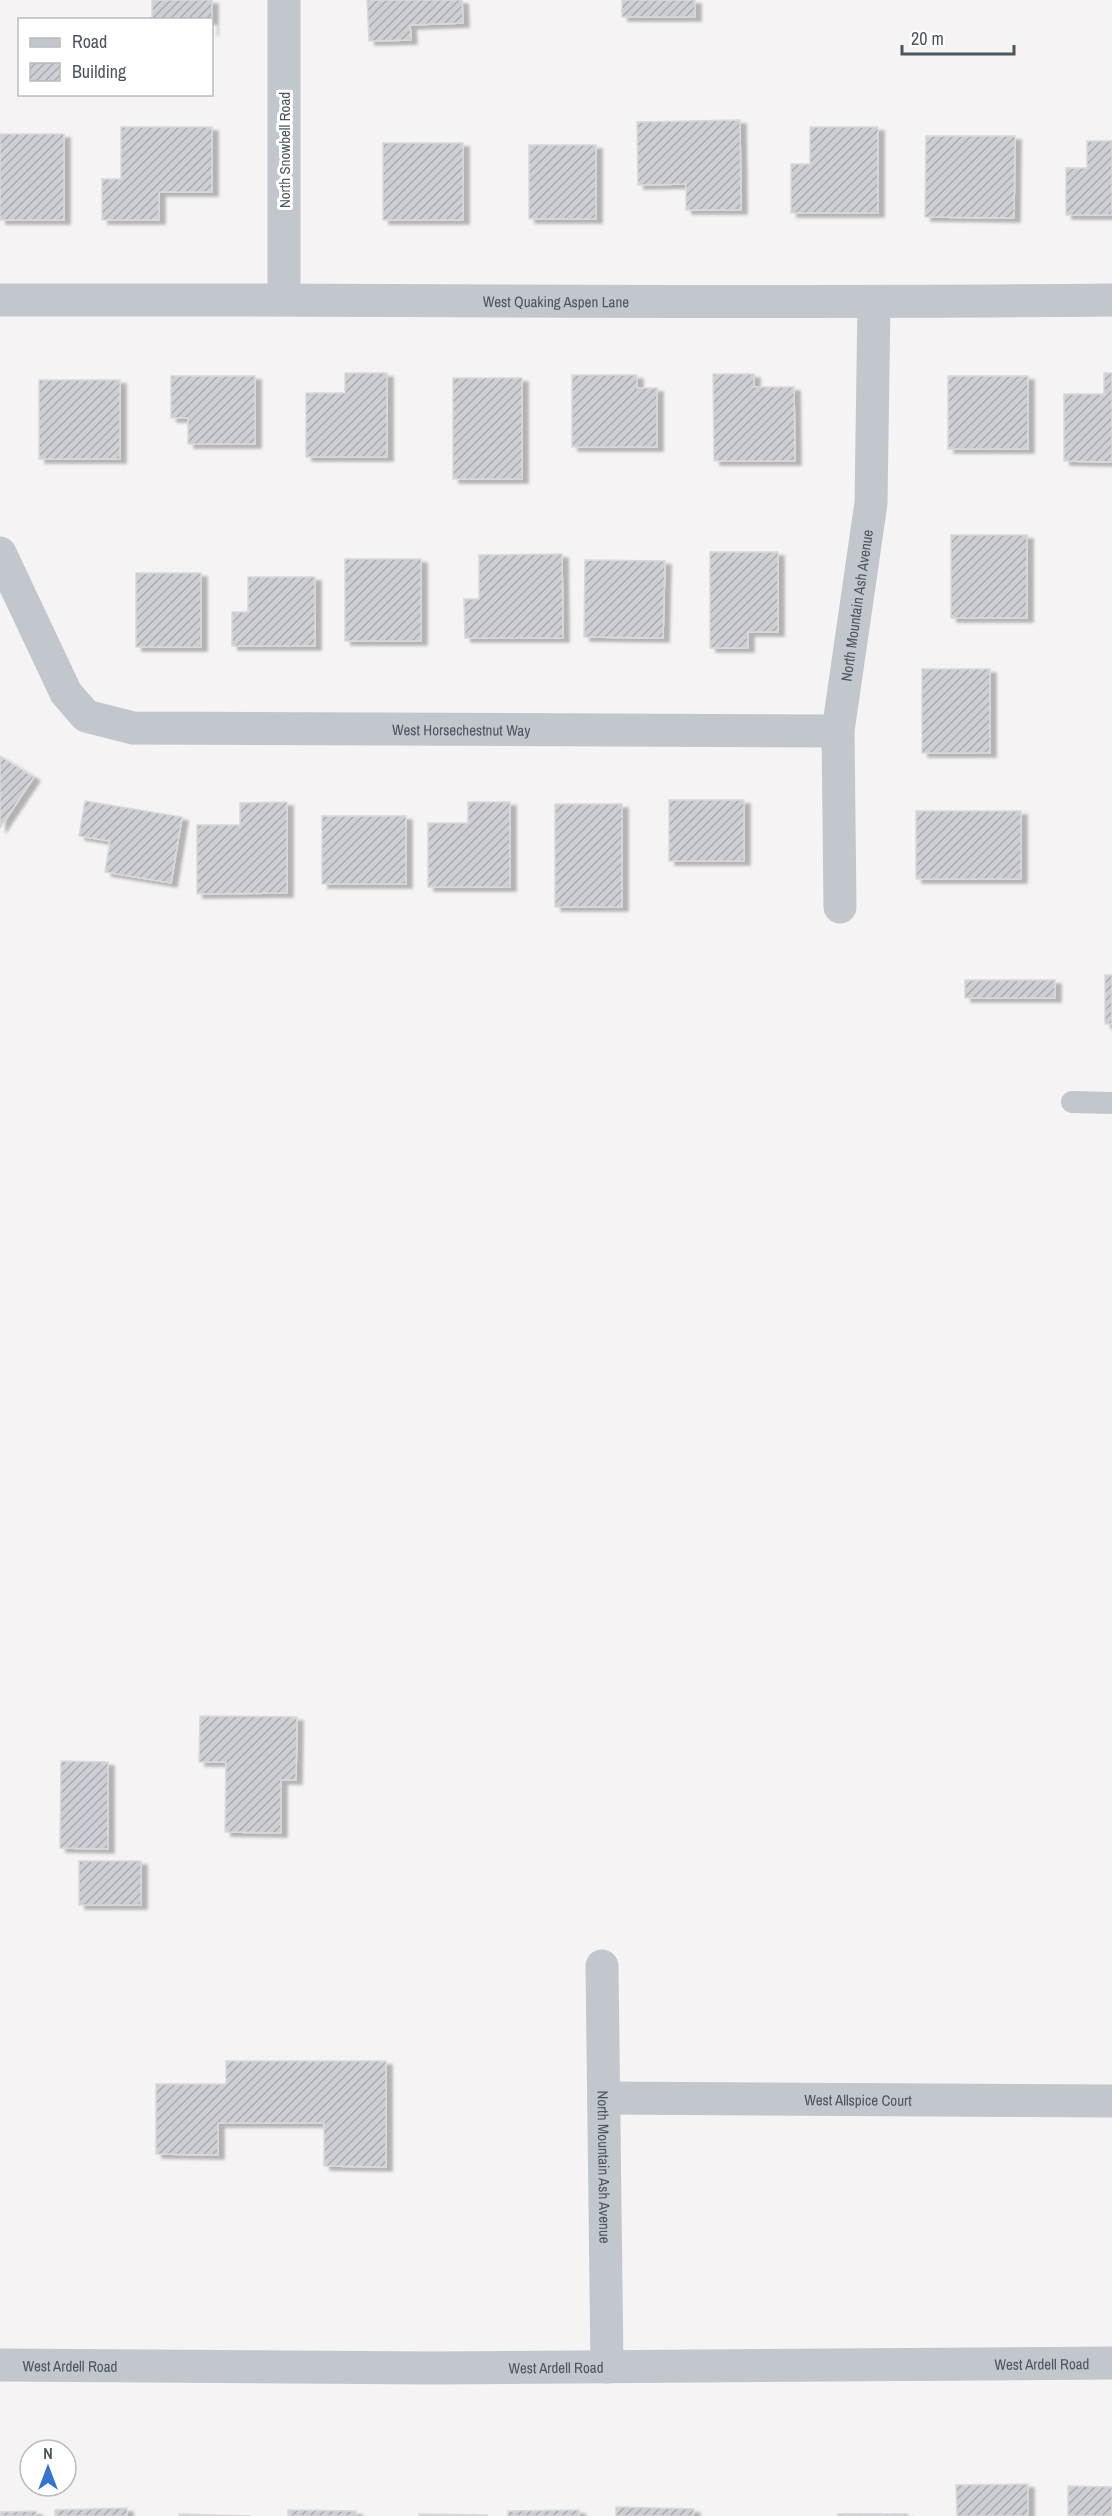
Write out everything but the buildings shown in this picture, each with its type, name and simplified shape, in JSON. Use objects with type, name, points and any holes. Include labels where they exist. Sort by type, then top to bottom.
[{"type":"street","name":"North Snowbell Road","points":[[284,0],[284,299]]},
{"type":"street","name":"West Quaking Aspen Lane","points":[[0,300],[284,299],[874,303],[1112,300]]},
{"type":"street","name":"North Mountain Ash Avenue","points":[[840,907],[838,731],[871,503],[874,303]]},
{"type":"street","name":"West Horsechestnut Way","points":[[0,553],[66,693],[86,716],[134,728],[838,731]]},
{"type":"street","name":"North Mountain Ash Avenue","points":[[602,1966],[607,2367]]},
{"type":"street","name":"West Allspice Court","points":[[604,2098],[1112,2101]]},
{"type":"street","name":"West Ardell Road","points":[[0,2365],[607,2367],[1112,2363]]},
{"type":"lane","points":[[1072,1102],[1112,1103]]}]
